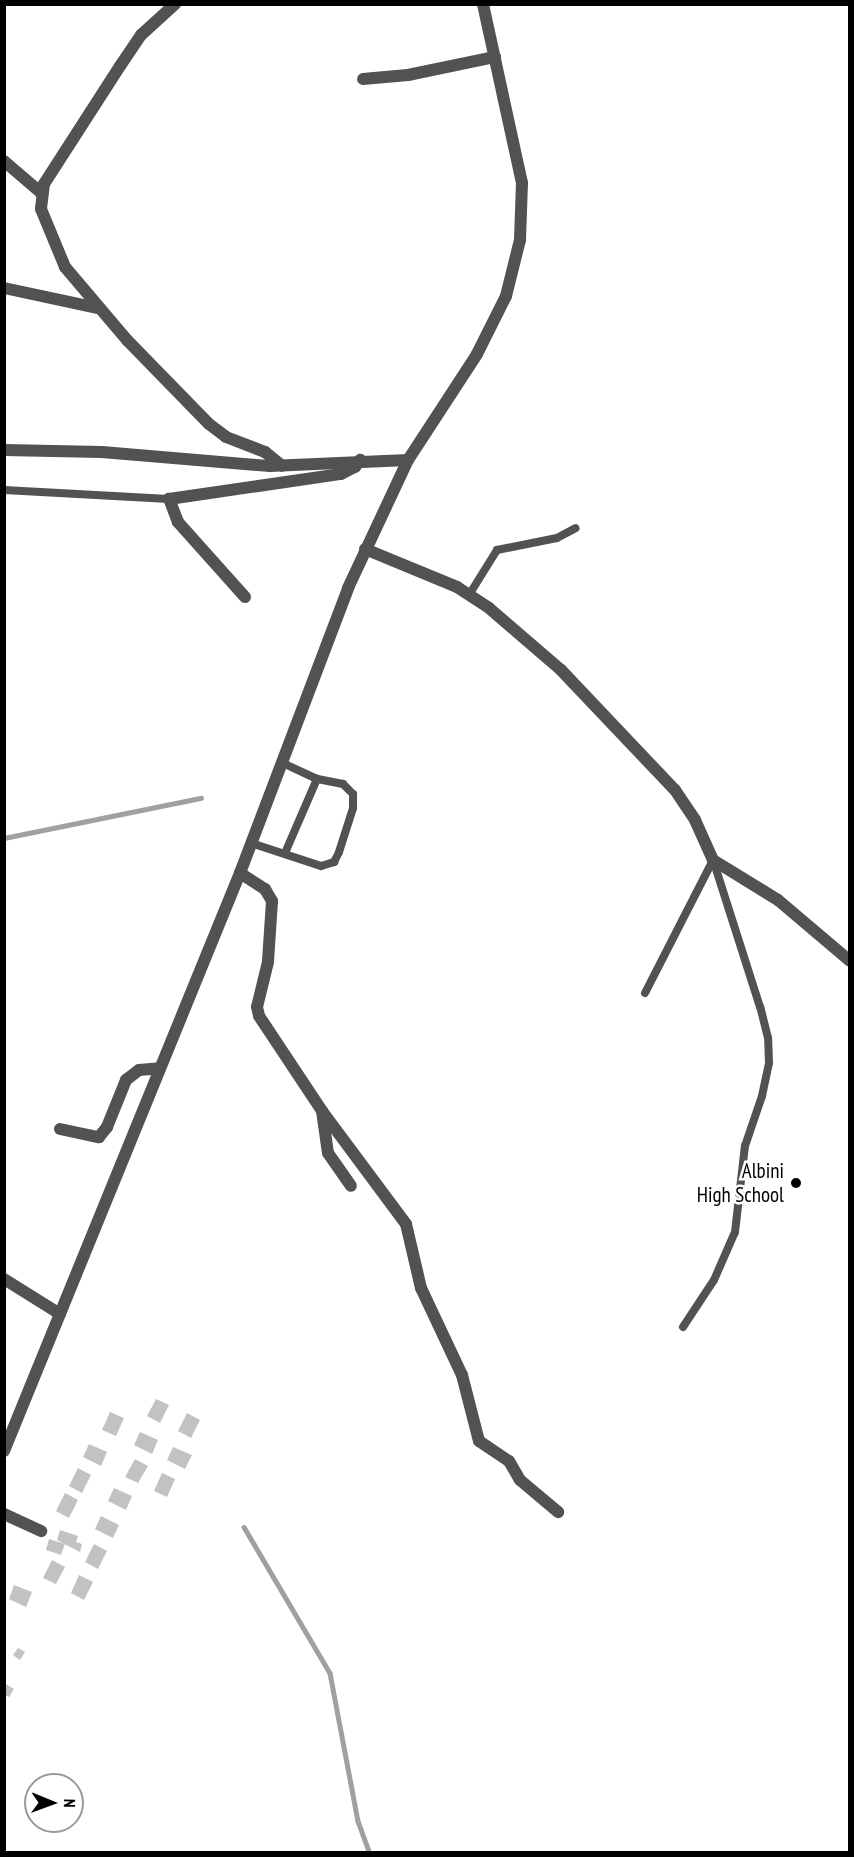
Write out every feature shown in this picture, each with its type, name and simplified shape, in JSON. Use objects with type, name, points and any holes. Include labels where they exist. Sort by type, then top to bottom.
[{"type":"street","points":[[175,4],[135,44],[40,192],[41,209],[56,250],[97,308],[209,424],[226,436],[274,458],[282,466]]},
{"type":"street","points":[[4,1451],[240,873],[365,549],[408,460],[492,326],[516,260],[523,210],[522,183],[483,4]]},
{"type":"street","points":[[363,79],[408,75],[495,57]]},
{"type":"street","points":[[4,161],[40,192]]},
{"type":"street","points":[[4,288],[97,308]]},
{"type":"street","points":[[4,450],[102,452],[282,466],[360,460],[408,460]]},
{"type":"street","points":[[245,597],[178,522],[168,498],[324,477],[350,470],[360,460]]},
{"type":"street","points":[[365,549],[469,595],[561,670],[675,790],[695,820],[713,860],[778,900],[849,961]]},
{"type":"street","points":[[240,873],[266,889],[272,901],[268,962],[258,997],[259,1016],[322,1111],[406,1224],[421,1288],[462,1375],[479,1441],[509,1461],[520,1480],[558,1512]]},
{"type":"street","points":[[60,1129],[99,1137],[107,1127],[126,1080],[139,1070],[160,1068]]},
{"type":"street","points":[[322,1111],[328,1153],[351,1186]]},
{"type":"street","points":[[4,1279],[60,1314]]},
{"type":"street","points":[[4,1514],[41,1531]]},
{"type":"lane","points":[[4,490],[168,498]]},
{"type":"lane","points":[[469,595],[497,550],[557,538],[576,528]]},
{"type":"lane","points":[[251,843],[328,866],[339,852],[353,808],[353,794],[343,784],[317,779],[282,763]]},
{"type":"lane","points":[[285,853],[317,779]]},
{"type":"lane","points":[[645,993],[713,860]]},
{"type":"lane","points":[[683,1327],[714,1280],[735,1232],[745,1146],[762,1096],[769,1063],[768,1038],[760,1007],[713,860]]},
{"type":"building","points":[[156,1399],[169,1405],[160,1423],[147,1416]]},
{"type":"building","points":[[110,1412],[124,1418],[116,1436],[102,1430]]},
{"type":"building","points":[[187,1413],[200,1420],[191,1438],[178,1431]]},
{"type":"building","points":[[140,1432],[158,1440],[152,1454],[134,1445]]},
{"type":"building","points":[[89,1444],[107,1452],[101,1466],[83,1457]]},
{"type":"building","points":[[173,1447],[192,1455],[185,1469],[167,1460]]},
{"type":"building","points":[[135,1459],[148,1466],[138,1483],[125,1477]]},
{"type":"building","points":[[78,1468],[91,1475],[82,1493],[69,1486]]},
{"type":"building","points":[[162,1473],[175,1479],[167,1497],[154,1491]]},
{"type":"building","points":[[114,1488],[132,1496],[126,1510],[108,1501]]},
{"type":"building","points":[[65,1493],[78,1500],[69,1518],[56,1511]]},
{"type":"building","points":[[101,1516],[119,1525],[113,1538],[95,1529]]},
{"type":"building","points":[[60,1530],[78,1536],[76,1542],[82,1544],[80,1552],[57,1540]]},
{"type":"building","points":[[49,1539],[65,1544],[61,1555],[46,1550]]},
{"type":"building","points":[[94,1544],[107,1551],[98,1569],[85,1562]]},
{"type":"building","points":[[52,1560],[65,1567],[56,1584],[43,1578]]},
{"type":"building","points":[[79,1575],[93,1582],[84,1600],[71,1593]]},
{"type":"building","points":[[14,1585],[32,1592],[26,1607],[9,1599]]},
{"type":"building","points":[[18,1648],[25,1652],[20,1660],[13,1655]]},
{"type":"building","points":[[4,1683],[14,1689],[9,1697],[4,1695]]},
{"type":"waterway","points":[[4,838],[201,798]]},
{"type":"waterway","points":[[244,1527],[330,1673],[358,1821],[369,1852]]},
{"type":"place","name":"Albini High School","points":[[796,1183]]}]
